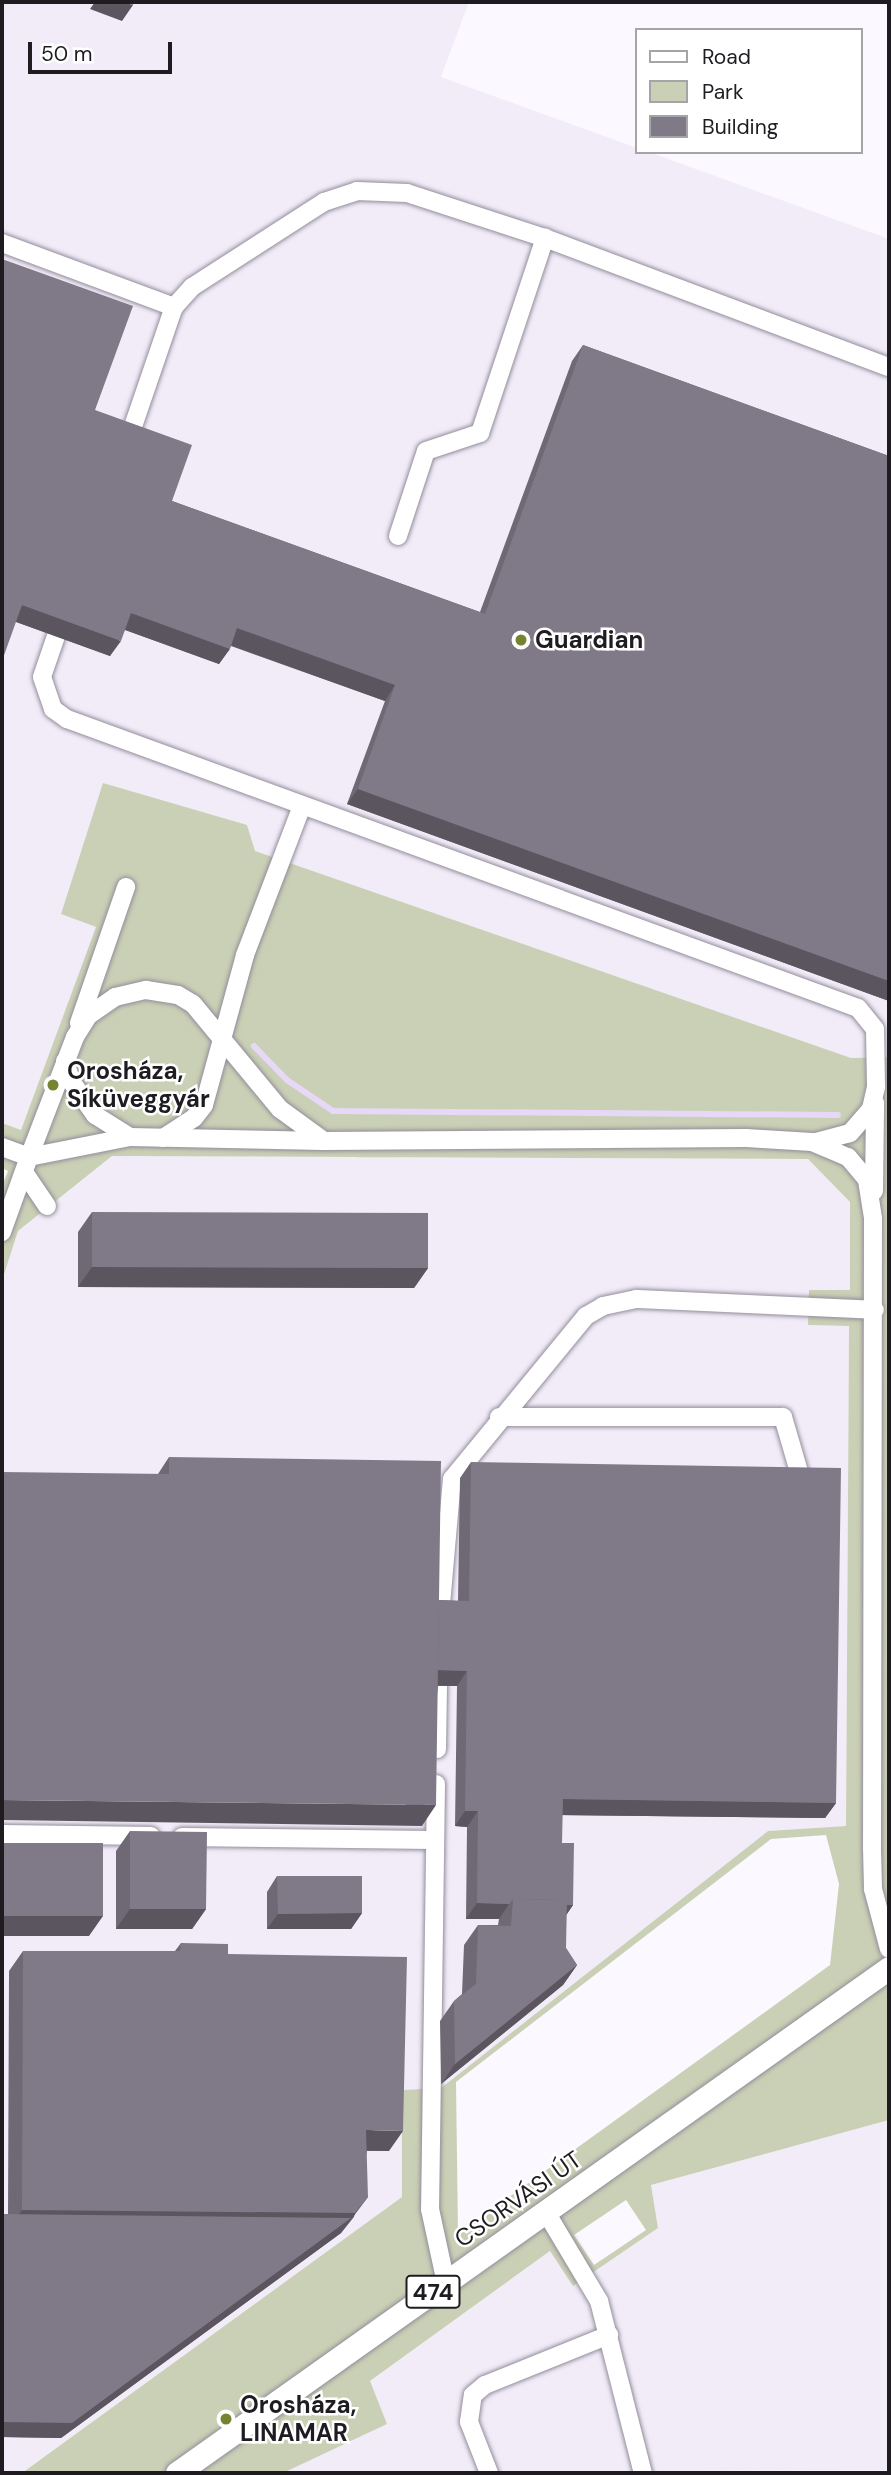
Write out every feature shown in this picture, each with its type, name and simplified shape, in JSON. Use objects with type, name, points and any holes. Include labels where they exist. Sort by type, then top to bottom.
[{"type":"main road","name":"CSORVÁSI ÚT","points":[[177,2473],[889,1968]]},
{"type":"street","points":[[128,441],[174,307],[192,287],[343,193],[374,189],[407,193],[545,238],[889,367]]},
{"type":"street","points":[[398,536],[426,451],[480,433],[545,238]]},
{"type":"street","points":[[2,243],[174,307]]},
{"type":"street","points":[[56,636],[42,677],[53,709],[66,719],[858,1008],[875,1029],[872,1848],[873,1889],[889,1949]]},
{"type":"street","points":[[163,1138],[194,1118],[204,1105],[245,955],[302,806]]},
{"type":"street","points":[[3,1226],[75,1037],[126,887]]},
{"type":"street","points":[[75,1037],[100,1005],[146,990],[178,995],[224,1037],[280,1109],[324,1142]]},
{"type":"street","points":[[65,1061],[71,1081],[89,1108],[130,1137]]},
{"type":"street","points":[[27,1165],[130,1137],[324,1142],[746,1138],[812,1142],[841,1138],[859,1126],[871,1110],[876,1087]]},
{"type":"street","points":[[812,1142],[839,1151],[862,1171],[871,1192],[873,1219]]},
{"type":"street","points":[[874,1160],[889,1146]]},
{"type":"street","points":[[2,1147],[27,1165],[47,1206]]},
{"type":"street","points":[[440,1616],[452,1479],[499,1418],[586,1316],[603,1306],[636,1299],[874,1310]]},
{"type":"street","points":[[499,1418],[783,1418],[800,1475]]},
{"type":"street","points":[[438,1686],[430,2209],[446,2283]]},
{"type":"street","points":[[2,1834],[434,1840]]},
{"type":"street","points":[[546,2211],[599,2301],[643,2473]]},
{"type":"street","points":[[489,2473],[469,2422],[473,2395],[485,2385],[609,2335]]},
{"type":"shaded area","points":[[2,2],[469,2],[441,77],[636,148],[636,154],[655,154],[889,239],[889,1057],[851,1058],[254,851],[247,825],[61,914],[96,927],[21,1131],[2,1123]]},
{"type":"shaded area","points":[[112,1156],[808,1159],[850,1202],[850,1290],[809,1325],[849,1326],[846,1826],[768,1831],[441,2088],[402,2090],[402,2197],[22,2473],[2,2473],[2,1282],[18,1231]]},
{"type":"shaded area","points":[[889,2120],[889,2470],[283,2473],[387,2424],[369,2382],[550,2251],[574,2285],[658,2228],[651,2185]]},
{"type":"green space","points":[[103,783],[247,825],[255,851],[851,1058],[889,1057],[889,2120],[651,2185],[658,2228],[573,2286],[550,2251],[370,2381],[387,2424],[283,2473],[22,2473],[402,2197],[402,2090],[441,2088],[768,1831],[846,1826],[849,1326],[808,1325],[809,1290],[850,1290],[850,1202],[808,1159],[112,1156],[18,1231],[2,1281],[2,1186],[8,1171],[2,1168],[2,1123],[21,1130],[96,927],[61,914]],"holes":[[[826,1835],[839,1884],[830,1965],[458,2234],[456,2082],[771,1839]],[[626,2200],[646,2230],[594,2265],[574,2235]]]},
{"type":"building","name":"Guardian","points":[[2,259],[133,306],[95,410],[192,445],[172,501],[485,614],[583,345],[889,456],[889,981],[358,789],[395,685],[237,628],[230,649],[131,613],[121,641],[22,605],[2,661]]},
{"type":"building","points":[[92,1212],[428,1213],[428,1268],[92,1267]]},
{"type":"building","points":[[169,1457],[441,1461],[436,1805],[2,1800],[2,1472],[169,1474]]},
{"type":"building","points":[[471,1462],[841,1468],[836,1803],[563,1799],[562,1843],[574,1843],[573,1905],[567,1905],[567,1900],[513,1899],[509,1904],[477,1903],[478,1811],[465,1811],[467,1671],[438,1670],[439,1600],[469,1601]]},
{"type":"building","points":[[130,1831],[207,1832],[206,1909],[130,1909]]},
{"type":"building","points":[[2,1843],[103,1843],[103,1916],[2,1916]]},
{"type":"building","points":[[277,1876],[362,1876],[362,1913],[278,1914]]},
{"type":"building","points":[[513,1899],[567,1900],[566,1948],[577,1965],[455,2064],[454,2001],[476,1984],[478,1925],[511,1926]]},
{"type":"building","points":[[181,1943],[228,1944],[228,1954],[407,1957],[403,2131],[366,2130],[368,2197],[355,2213],[22,2210],[23,1951],[180,1951]]},
{"type":"building","points":[[2,2214],[351,2218],[72,2423],[2,2422]]},
{"type":"waterway","points":[[254,1046],[287,1080],[333,1111],[838,1115]]},
{"type":"place","name":"Guardian","points":[[521,640]]},
{"type":"place","name":"Orosháza, Síküveggyár","points":[[53,1085]]},
{"type":"place","name":"Orosháza, LINAMAR","points":[[226,2419]]}]
